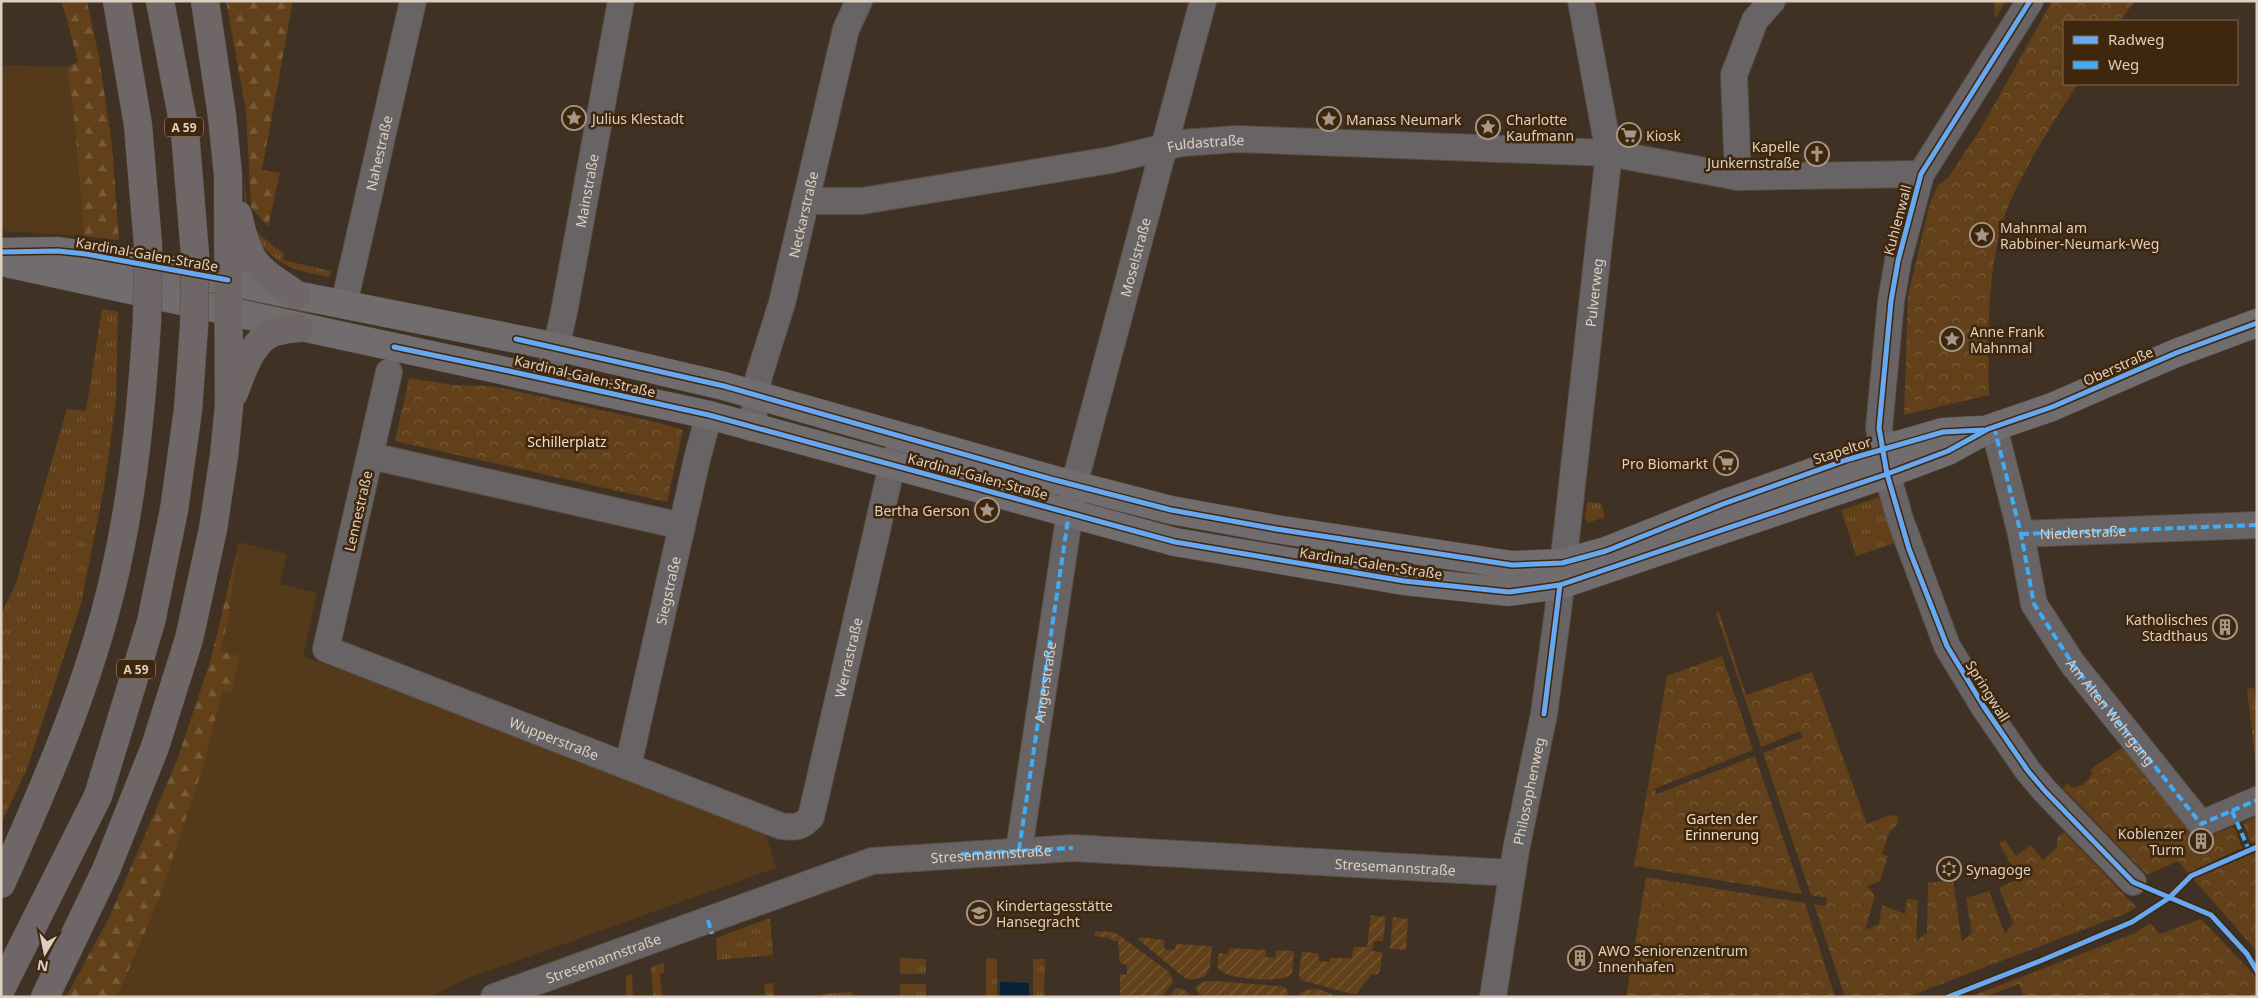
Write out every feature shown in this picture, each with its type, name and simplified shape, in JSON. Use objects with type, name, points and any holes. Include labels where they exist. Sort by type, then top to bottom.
[{"type":"highway","points":[[1,884],[49,778],[78,702],[104,615],[119,554],[136,451],[147,321],[148,245],[138,125],[117,1]]},
{"type":"highway","name":"A 59","points":[[1,988],[98,796],[150,622],[174,510],[188,410],[194,327],[195,255],[185,132],[160,1]]},
{"type":"highway","points":[[45,997],[106,870],[155,746],[189,639],[213,529],[229,406],[228,175],[206,1]]},
{"type":"highway","points":[[228,175],[243,238],[250,256],[262,271],[298,295]]},
{"type":"highway","points":[[229,406],[244,367],[265,337],[279,330],[299,328]]},
{"type":"main road","name":"Kardinal-Galen-Straße","points":[[1,252],[58,251],[86,254],[228,280],[557,347],[755,394],[1074,485],[1171,510],[1276,529],[1561,574]]},
{"type":"main road","name":"Kardinal-Galen-Straße","points":[[1,262],[299,328],[709,415],[1175,542],[1404,581],[1509,592],[1561,574]]},
{"type":"main road","name":"Oberstraße","points":[[1991,428],[2052,407],[2176,353],[2257,323]]},
{"type":"main road","name":"Stapeltor","points":[[1561,574],[1885,462],[1944,432],[1991,428]]},
{"type":"street","name":"Nahestraße","points":[[344,304],[413,1]]},
{"type":"street","name":"Mainstraße","points":[[550,380],[621,1]]},
{"type":"street","name":"Neckarstraße","points":[[752,428],[755,394],[782,303],[846,29],[859,1]]},
{"type":"street","name":"Moselstraße","points":[[1069,513],[1074,485],[1203,1]]},
{"type":"street","name":"Pulverweg","points":[[1561,574],[1609,153],[1580,1]]},
{"type":"street","points":[[1738,177],[1734,75],[1755,20],[1772,1]]},
{"type":"street","name":"Kuhlenwall","points":[[1885,462],[1880,428],[1891,301],[1898,261],[1921,174],[2030,1]]},
{"type":"street","name":"Fuldastraße","points":[[807,200],[862,201],[1111,160],[1182,143],[1237,139],[1609,153],[1738,177],[1921,174]]},
{"type":"street","name":"Lennestraße","points":[[326,649],[390,372]]},
{"type":"street","name":"Siegstraße","points":[[628,766],[709,415]]},
{"type":"street","name":"Niederstraße","points":[[1991,428],[2021,534],[2257,525]]},
{"type":"street","name":"Kardinal-Galen-Straße","points":[[892,465],[899,450],[919,440]]},
{"type":"street","points":[[371,456],[682,526]]},
{"type":"street","name":"Springwall","points":[[1885,462],[1909,549],[1944,637],[1979,699],[2025,767],[2045,791],[2133,882]]},
{"type":"street","name":"Werrastraße","points":[[781,826],[792,828],[803,826],[811,817],[892,465]]},
{"type":"street","name":"Angerstraße","points":[[1019,850],[1069,513]]},
{"type":"street","name":"Am Alten Wehrgang","points":[[2021,534],[2034,604],[2060,647],[2202,824],[2257,800]]},
{"type":"street","name":"Philosophenweg","points":[[1493,997],[1512,873],[1544,714],[1561,574]]},
{"type":"street","name":"Wupperstraße","points":[[326,649],[781,826]]},
{"type":"street","name":"Stresemannstraße","points":[[494,997],[872,861],[1073,848],[1512,873]]},
{"type":"shaded area","points":[[1,65],[67,67],[75,127],[84,236],[1,231]]},
{"type":"shaded area","points":[[239,542],[287,554],[280,584],[317,593],[303,656],[765,830],[776,868],[466,979],[429,997],[117,997],[158,902],[223,690],[231,692],[240,656],[220,651],[228,621]]},
{"type":"green space","points":[[62,1],[87,1],[99,57],[112,145],[119,240],[84,236],[75,127],[67,67],[78,62]]},
{"type":"green space","points":[[226,1],[293,1],[262,170],[280,173],[268,227],[251,207],[246,111]]},
{"type":"green space","points":[[1994,1],[2006,1],[1995,19]]},
{"type":"green space","points":[[2052,1],[2135,1],[2121,20],[2063,20],[2063,85],[2077,85],[2044,137],[2021,178],[1999,235],[1990,295],[1989,395],[1904,415],[1908,296],[1930,203],[1938,185],[1948,178],[1980,130]]},
{"type":"green space","points":[[244,180],[247,206],[252,223],[263,237],[284,253],[283,260],[331,271],[330,276],[293,268],[278,260],[264,248],[260,250],[245,219]]},
{"type":"green space","points":[[244,296],[327,315],[259,308],[243,302]]},
{"type":"green space","points":[[102,309],[118,312],[116,401],[104,488],[81,604],[27,769],[1,823],[1,615],[16,583],[67,409],[86,411]]},
{"type":"green space","name":"Schillerplatz","points":[[409,378],[453,385],[489,386],[507,389],[683,430],[667,502],[395,441]]},
{"type":"green space","points":[[1879,497],[1895,543],[1856,556],[1841,510]]},
{"type":"green space","points":[[1587,502],[1601,503],[1605,517],[1587,523],[1585,519]]},
{"type":"green space","points":[[239,542],[228,621],[220,651],[240,656],[231,693],[223,690],[202,770],[158,902],[117,997],[66,997],[110,916],[177,760],[211,659]]},
{"type":"green space","name":"Garten der Erinnerung","points":[[1719,612],[1746,695],[1812,672],[1867,824],[1890,815],[1899,817],[1897,825],[1889,833],[1882,854],[1888,856],[1880,881],[1867,886],[1875,896],[1865,930],[1879,924],[1882,905],[1905,914],[1907,899],[1918,900],[1916,941],[1927,933],[1928,883],[1953,880],[1962,942],[1972,933],[1966,898],[1989,891],[2005,934],[2013,923],[1999,888],[2019,878],[1999,843],[2005,840],[2016,856],[2031,845],[2043,860],[2057,847],[2057,838],[2064,832],[2136,907],[2127,913],[1907,997],[1845,997],[1814,904],[1825,906],[1827,898],[1811,895],[1763,753],[1803,737],[1800,731],[1761,747],[1716,613]]},
{"type":"green space","name":"Garten der Erinnerung","points":[[1722,656],[1753,750],[1654,789],[1657,794],[1755,756],[1802,894],[1634,866],[1667,676]]},
{"type":"green space","points":[[2254,688],[2257,711],[2256,767],[2247,689]]},
{"type":"green space","points":[[2126,745],[2194,832],[2190,837],[2193,848],[2203,851],[2211,844],[2210,836],[2231,827],[2235,828],[2242,848],[2188,873],[2178,861],[2147,875],[2063,788],[2068,783],[2072,788],[2084,784],[2092,774],[2090,771],[2094,767]]},
{"type":"green space","points":[[2257,816],[2257,843],[2255,844],[2250,842],[2243,823]]},
{"type":"green space","points":[[2257,852],[2257,948],[2255,949],[2193,879]]},
{"type":"green space","name":"Garten der Erinnerung","points":[[1646,877],[1805,903],[1835,997],[1626,997]]},
{"type":"green space","points":[[1371,915],[1386,917],[1383,941],[1374,941],[1372,951],[1382,952],[1381,967],[1378,974],[1371,975],[1356,994],[1300,980],[1302,952],[1318,953],[1319,961],[1329,962],[1330,958],[1351,958],[1354,947],[1367,947]]},
{"type":"green space","points":[[1393,917],[1408,919],[1406,950],[1390,949]]},
{"type":"green space","points":[[770,918],[773,955],[717,960],[716,938]]},
{"type":"green space","points":[[2201,919],[2257,978],[2257,997],[2024,997],[2019,984],[1985,997],[1969,997],[2135,933],[2150,923],[2160,934]]},
{"type":"green space","points":[[1095,931],[1112,932],[1119,935],[1169,972],[1173,982],[1161,997],[1120,997],[1120,974],[1127,975],[1127,965],[1120,963],[1118,941],[1095,936]]},
{"type":"green space","points":[[1141,937],[1164,940],[1164,949],[1175,950],[1176,944],[1212,946],[1210,967],[1206,975],[1187,979],[1138,939]]},
{"type":"green space","points":[[1229,948],[1266,950],[1266,957],[1275,958],[1276,950],[1294,951],[1292,973],[1288,976],[1271,979],[1240,978],[1226,974],[1217,967],[1219,953],[1228,954]]},
{"type":"green space","points":[[900,958],[926,959],[926,974],[900,974]]},
{"type":"green space","points":[[986,958],[997,959],[997,997],[986,997]]},
{"type":"green space","points":[[1033,959],[1045,959],[1044,997],[1033,997]]},
{"type":"green space","points":[[664,962],[664,973],[660,973],[662,997],[653,997],[651,967]]},
{"type":"green space","points":[[632,974],[633,997],[626,997],[626,976]]},
{"type":"green space","points":[[1214,981],[1280,986],[1286,988],[1288,993],[1286,997],[1201,997],[1195,987],[1202,982]]},
{"type":"green space","points":[[773,983],[774,997],[765,997],[764,984]]},
{"type":"green space","points":[[900,984],[926,984],[926,997],[900,997]]},
{"type":"green space","points":[[1176,988],[1183,989],[1192,997],[1169,997]]},
{"type":"green space","points":[[1319,989],[1332,994],[1332,997],[1296,997],[1305,990]]},
{"type":"green space","points":[[852,992],[853,997],[823,997],[822,994]]},
{"type":"water","points":[[1000,982],[1029,983],[1029,997],[1000,997]]},
{"type":"marked path","points":[[1994,427],[2021,534],[2034,604],[2072,663],[2201,824],[2257,800]]},
{"type":"marked path","points":[[1019,850],[1069,513]]},
{"type":"marked path","points":[[2021,534],[2257,525]]},
{"type":"marked path","points":[[2232,811],[2249,850]]},
{"type":"marked path","points":[[961,854],[1073,848]]},
{"type":"marked path","points":[[708,920],[712,934]]},
{"type":"cycle path","points":[[2030,1],[1921,174],[1898,261],[1891,301],[1879,428],[1887,474],[1909,549],[1947,646],[1984,707],[2028,771],[2133,882],[2211,915],[2247,954],[2257,971]]},
{"type":"cycle path","points":[[1,252],[58,251],[86,254],[228,280]]},
{"type":"cycle path","points":[[394,347],[709,415],[1175,542],[1404,581],[1509,592],[1560,585],[1887,474],[1948,451],[1988,429],[2052,407],[2176,353],[2257,323]]},
{"type":"cycle path","points":[[516,339],[724,386],[1051,479],[1171,510],[1276,529],[1512,565],[1562,563],[1606,551],[1723,504],[1846,460],[1943,432],[1983,430]]},
{"type":"cycle path","points":[[1544,714],[1560,585]]},
{"type":"cycle path","points":[[1948,997],[2132,922],[2169,898],[2191,876],[2257,847]]},
{"type":"place","name":"Julius Klestadt","points":[[574,118]]},
{"type":"place","name":"Manass Neumark","points":[[1329,119]]},
{"type":"place","name":"Charlotte Kaufmann","points":[[1488,127]]},
{"type":"place","name":"Kiosk","points":[[1629,135]]},
{"type":"place","name":"Kapelle Junkernstraße","points":[[1817,154]]},
{"type":"place","name":"Mahnmal am Rabbiner-Neumark-Weg","points":[[1982,235]]},
{"type":"place","name":"Anne Frank Mahnmal","points":[[1952,339]]},
{"type":"place","name":"Pro Biomarkt","points":[[1726,463]]},
{"type":"place","name":"Bertha Gerson","points":[[987,510]]},
{"type":"place","name":"Katholisches Stadthaus","points":[[2225,627]]},
{"type":"place","name":"Koblenzer Turm","points":[[2201,841]]},
{"type":"place","name":"Synagoge","points":[[1949,869]]},
{"type":"place","name":"Kindertagesstätte Hansegracht","points":[[979,913]]},
{"type":"place","name":"AWO Seniorenzentrum Innenhafen","points":[[1580,958]]}]
